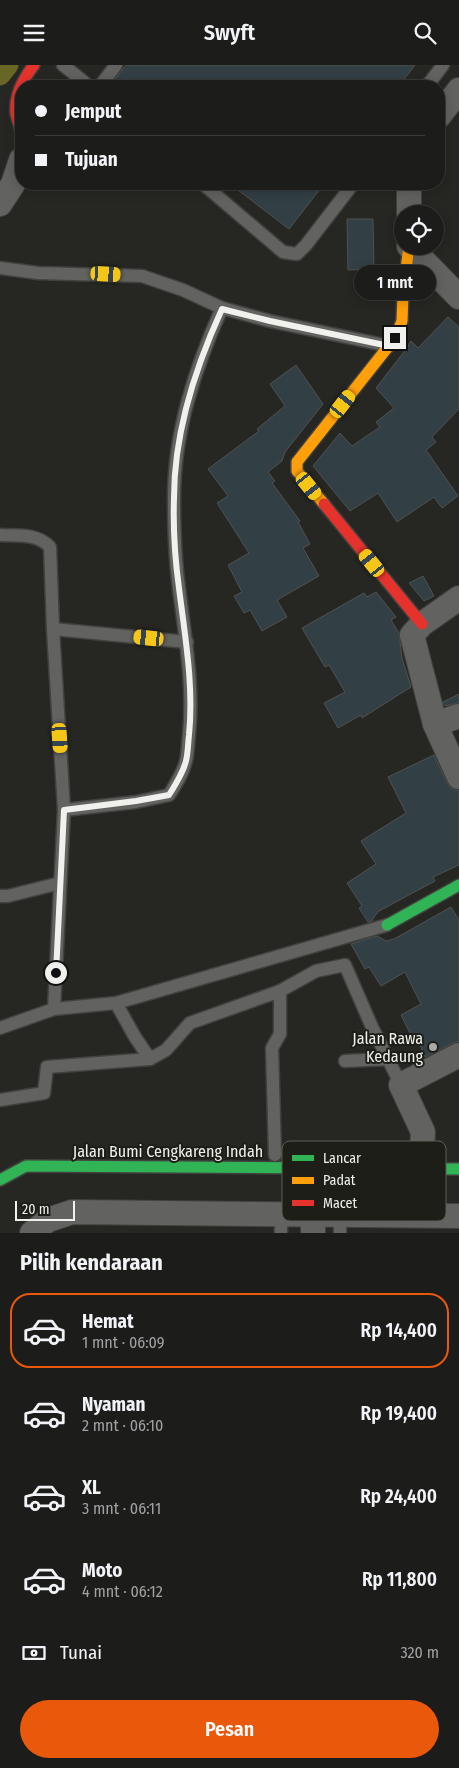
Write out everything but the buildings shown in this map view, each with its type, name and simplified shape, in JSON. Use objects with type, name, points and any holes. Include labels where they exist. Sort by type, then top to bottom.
[{"type":"street","points":[[25,80],[34,65]]},
{"type":"street","points":[[445,108],[459,90]]},
{"type":"street","points":[[0,204],[15,178]]},
{"type":"street","points":[[409,190],[409,205]]},
{"type":"street","points":[[408,255],[402,321],[395,338],[297,462],[297,471],[422,624]]},
{"type":"street","points":[[418,255],[459,297]]},
{"type":"street","points":[[459,598],[422,624],[412,635],[435,724],[459,777]]},
{"type":"street","points":[[435,724],[459,716]]},
{"type":"street","points":[[387,925],[459,885]]},
{"type":"street","points":[[422,1141],[423,1132],[401,1085],[459,1055]]},
{"type":"street","name":"Jalan Bumi Cengkareng Indah","points":[[0,1180],[26,1166],[282,1168]]},
{"type":"street","name":"Jalan Bumi Cengkareng Indah","points":[[446,1169],[459,1169]]},
{"type":"street","points":[[32,1233],[48,1220],[72,1212],[281,1224],[340,1224],[385,1221]]},
{"type":"street","points":[[446,1217],[459,1216]]},
{"type":"lane","points":[[62,65],[81,80]]},
{"type":"lane","points":[[105,80],[116,65]]},
{"type":"lane","points":[[432,80],[443,65]]},
{"type":"lane","points":[[210,190],[283,252],[297,254],[348,190]]},
{"type":"lane","points":[[0,268],[38,273],[142,276],[184,289],[222,309],[389,346]]},
{"type":"lane","points":[[64,810],[169,795],[178,781],[186,761],[191,715],[187,642],[178,586],[176,553],[174,497],[177,445],[204,347],[222,309]]},
{"type":"lane","points":[[0,535],[43,539],[50,547],[64,810],[54,1009]]},
{"type":"lane","points":[[53,629],[187,642]]},
{"type":"lane","points":[[0,896],[8,896],[60,883]]},
{"type":"lane","points":[[0,1029],[54,1009],[116,1003],[387,925]]},
{"type":"lane","points":[[0,1100],[44,1093],[47,1067],[150,1059],[166,1050],[190,1023],[280,991],[316,971],[345,965],[372,1027],[401,1085]]},
{"type":"lane","points":[[276,1155],[272,1048],[280,1034],[280,991]]},
{"type":"lane","points":[[116,1003],[150,1059]]},
{"type":"lane","points":[[345,1061],[389,1059]]},
{"type":"waterway","points":[[0,75],[8,65]]},
{"type":"traffic: fast","points":[[387,925],[459,885]]},
{"type":"traffic: fast","points":[[0,1180],[26,1166],[282,1168]]},
{"type":"traffic: fast","points":[[446,1169],[459,1169]]},
{"type":"traffic: slow","points":[[324,504],[297,471],[297,462],[395,338],[402,321],[408,255]]},
{"type":"traffic: jam","points":[[24,80],[34,65]]},
{"type":"traffic: jam","points":[[324,504],[422,624]]},
{"type":"place","name":"Jalan Rawa Kedaung","points":[[433,1047]]},
{"type":"route","points":[[56,973],[64,810],[169,795],[178,781],[186,761],[191,715],[187,642],[178,586],[176,553],[174,497],[177,445],[204,347],[222,309],[389,346],[395,338]]}]
